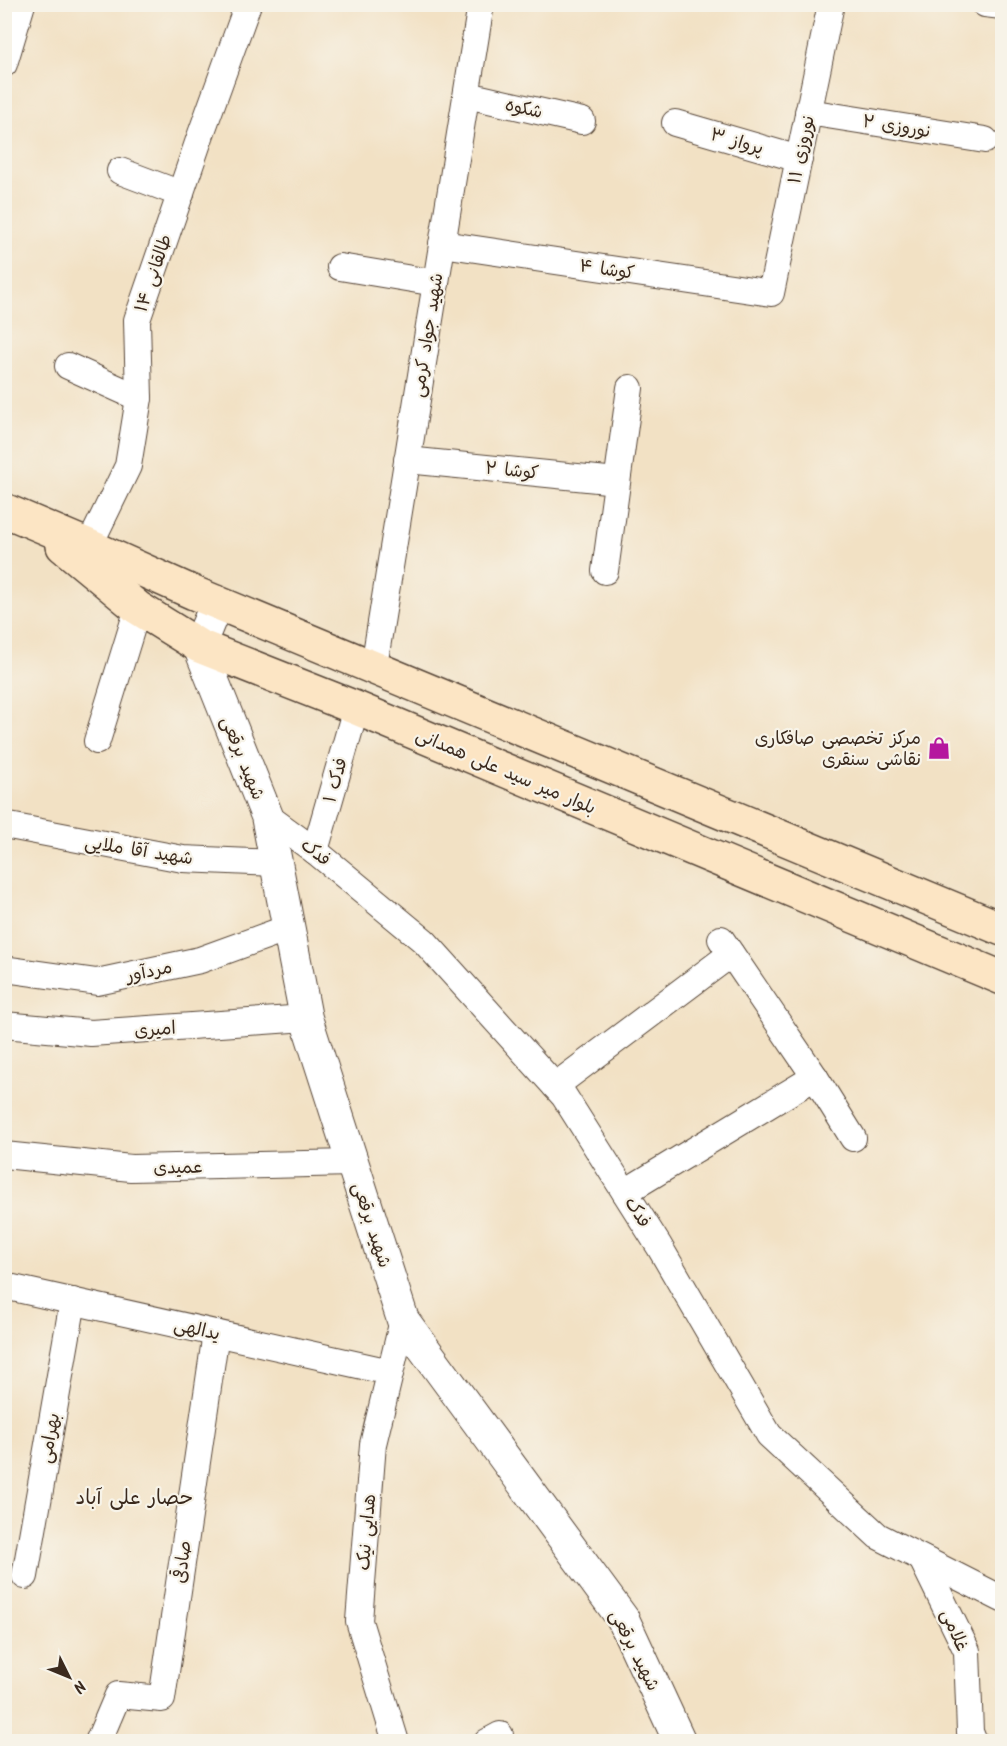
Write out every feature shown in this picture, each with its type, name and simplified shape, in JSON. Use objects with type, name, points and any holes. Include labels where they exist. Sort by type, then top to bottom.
[{"type":"main road","name":"بلوار میر سید علی همدانی","points":[[19,516],[217,602],[1002,929]]},
{"type":"main road","name":"بلوار میر سید علی همدانی","points":[[19,516],[138,608],[199,646],[356,708],[1002,978]]},
{"type":"main road","points":[[589,806],[606,763]]},
{"type":"street","points":[[4,64],[22,4]]},
{"type":"street","name":"طالقانی ۱۴","points":[[89,546],[128,466],[139,398],[137,320],[248,4]]},
{"type":"street","name":"شهید جواد کرمی","points":[[374,666],[481,4]]},
{"type":"street","name":"نوروزی ۱۱","points":[[771,293],[831,4]]},
{"type":"street","points":[[986,4],[1002,6]]},
{"type":"street","name":"شکوه","points":[[467,95],[582,121]]},
{"type":"street","name":"نوروزی ۲","points":[[808,112],[985,140]]},
{"type":"street","name":"پرواز ۳","points":[[675,123],[799,159]]},
{"type":"street","points":[[120,171],[181,194]]},
{"type":"street","name":"کوشا ۴","points":[[442,244],[771,293]]},
{"type":"street","points":[[340,267],[436,283]]},
{"type":"street","points":[[68,366],[139,398]]},
{"type":"street","points":[[605,571],[630,388]]},
{"type":"street","name":"کوشا ۲","points":[[407,460],[617,481]]},
{"type":"street","points":[[199,646],[217,602]]},
{"type":"street","points":[[97,741],[138,608]]},
{"type":"street","name":"شهید برقعی","points":[[199,646],[267,816],[306,1018],[403,1320],[623,1619],[680,1742]]},
{"type":"street","name":"فدک ۱","points":[[315,851],[356,708]]},
{"type":"street","name":"فدک","points":[[267,816],[315,851],[424,941],[564,1096],[659,1246],[769,1435],[878,1536],[1002,1599]]},
{"type":"street","name":"شهید آقا ملایی","points":[[4,825],[183,859],[276,864]]},
{"type":"street","name":"مردآور","points":[[4,969],[97,982],[200,960],[288,928]]},
{"type":"street","points":[[555,1086],[726,946],[815,1077],[853,1138]]},
{"type":"street","name":"امیری","points":[[4,1025],[91,1033],[306,1018]]},
{"type":"street","points":[[625,1192],[815,1077]]},
{"type":"street","name":"عمیدی","points":[[4,1155],[131,1168],[352,1162]]},
{"type":"street","name":"یدالهی","points":[[4,1286],[390,1372]]},
{"type":"street","name":"بهرامی","points":[[25,1576],[73,1301]]},
{"type":"street","name":"هدایی نیک","points":[[396,1742],[359,1621],[373,1444],[403,1320]]},
{"type":"street","name":"صادقی","points":[[98,1742],[118,1695],[162,1699],[216,1333]]},
{"type":"street","name":"غلامی","points":[[922,1558],[967,1651],[970,1732],[974,1742]]},
{"type":"place","name":"مرکز تخصصی صافکاری نقاشی سنقری","points":[[939,748]]},
{"type":"district","name":"حصار علی آباد","points":[[134,1497]]}]
